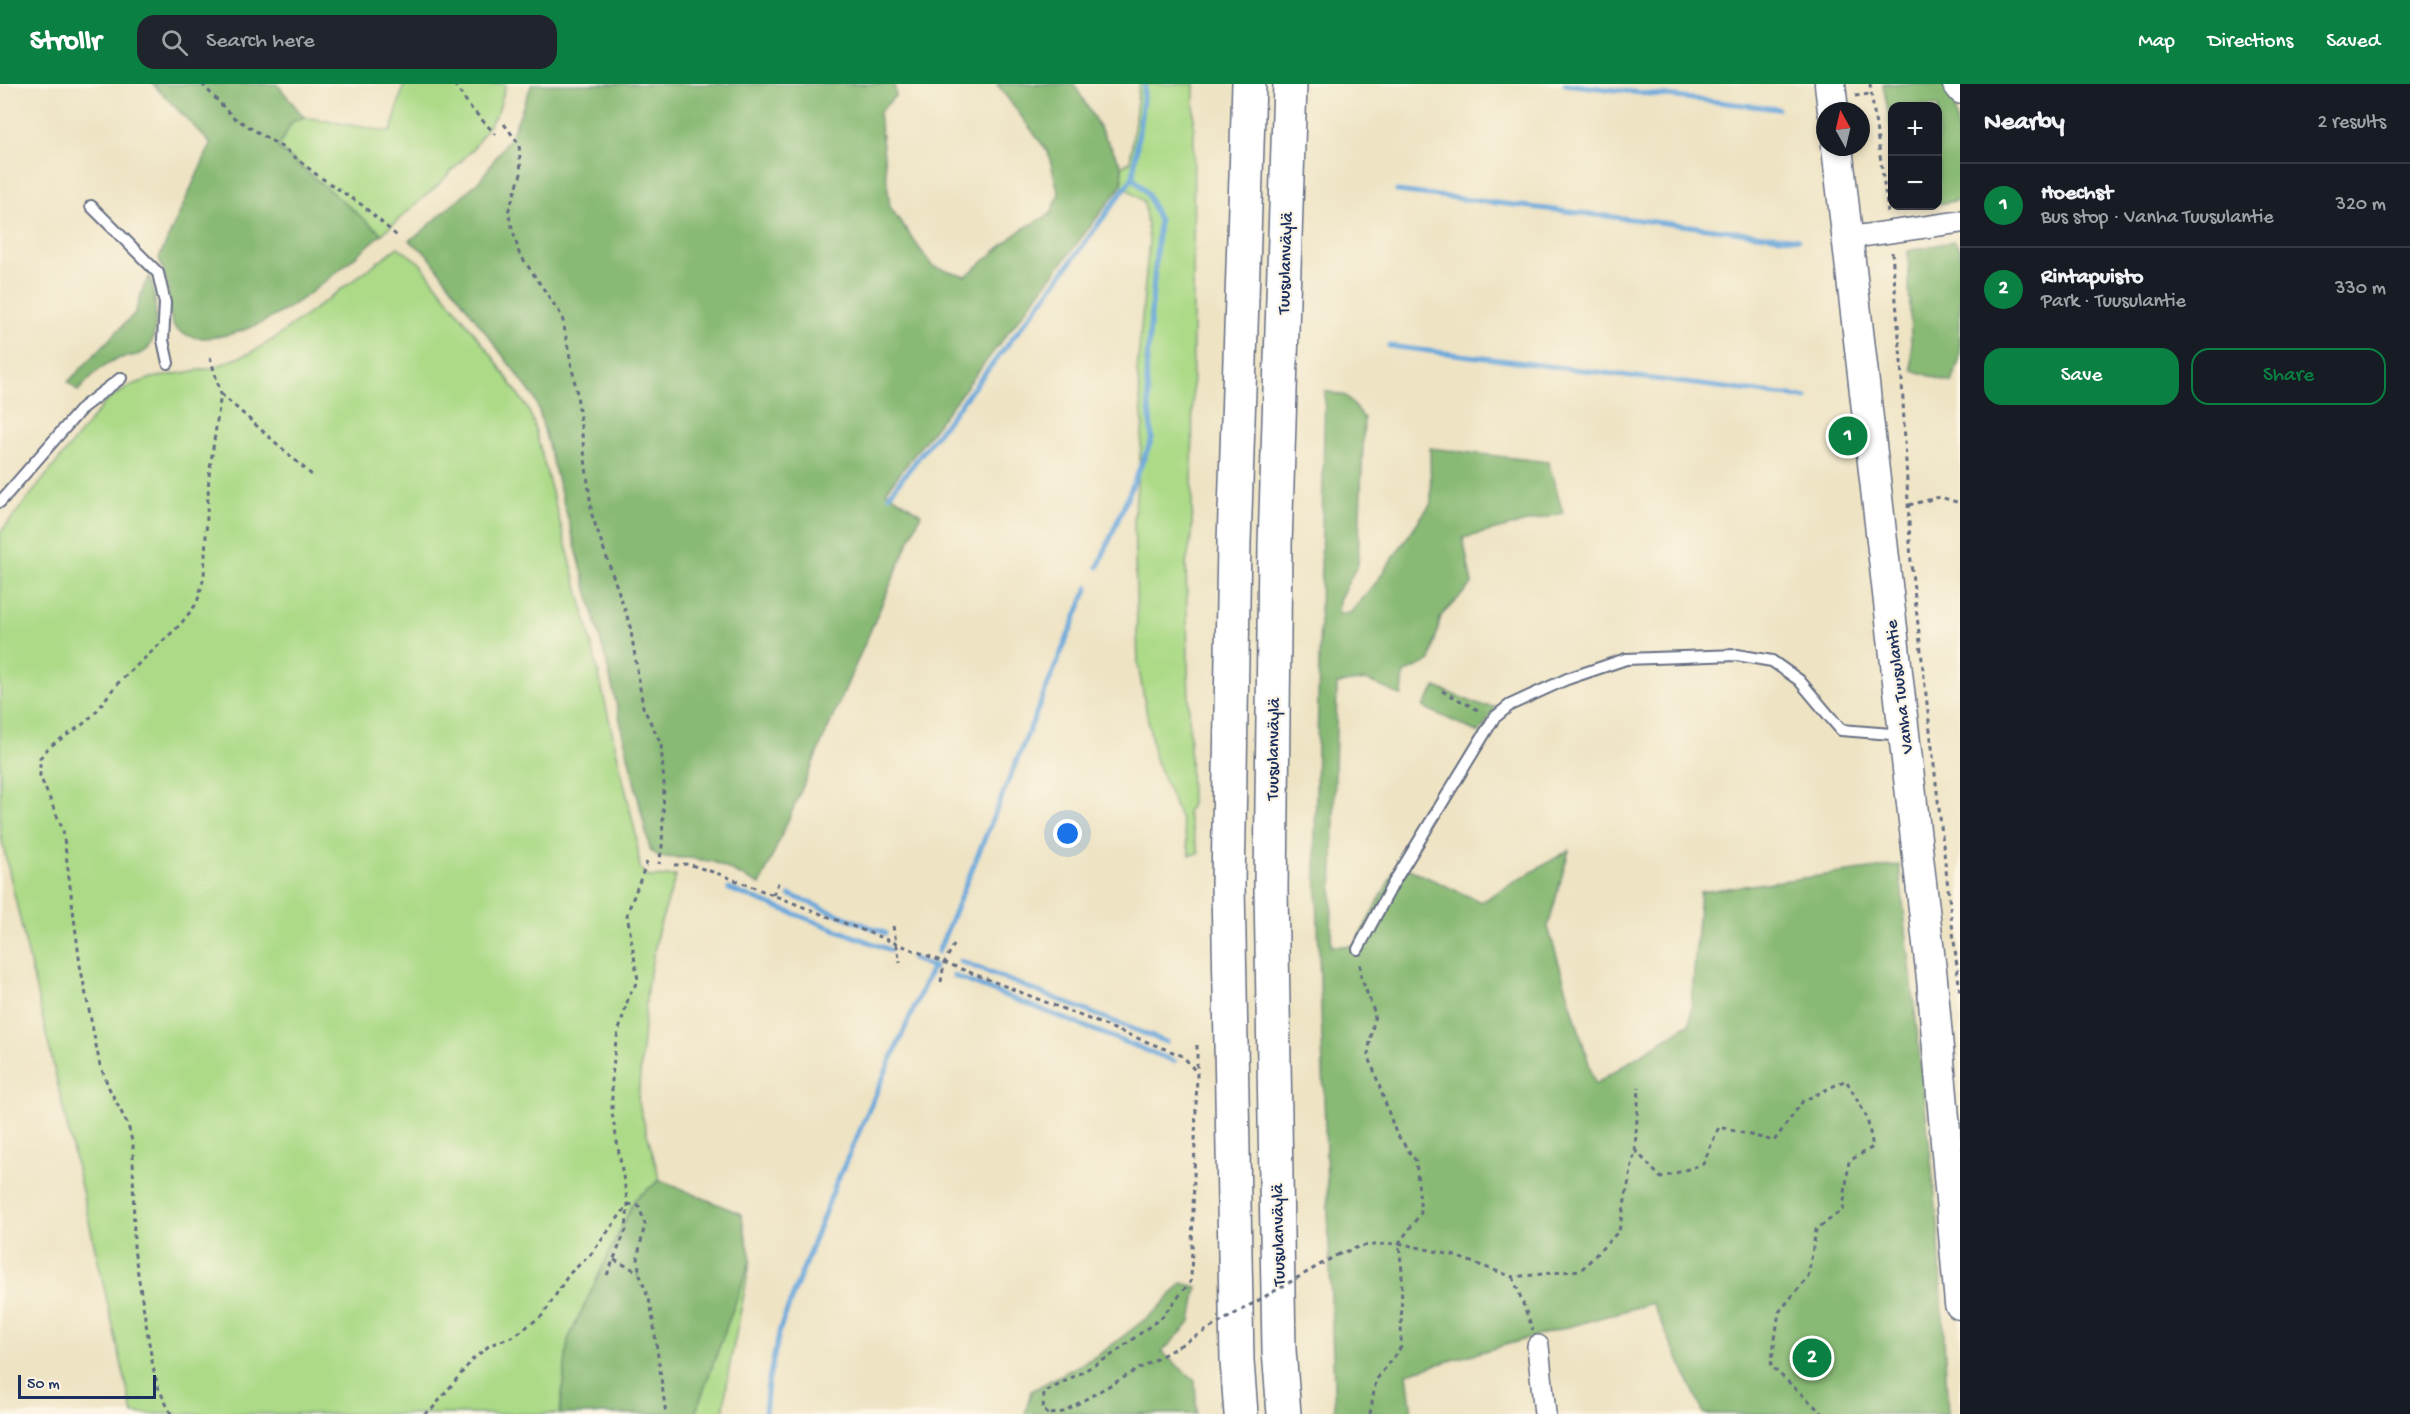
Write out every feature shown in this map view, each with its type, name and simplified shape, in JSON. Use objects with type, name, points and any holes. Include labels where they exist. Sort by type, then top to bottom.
[{"type":"highway","points":[[1233,84],[1245,187]]},
{"type":"highway","points":[[1241,1414],[1237,1350],[1228,885],[1234,543],[1248,84]]},
{"type":"highway","name":"Tuusulanväylä","points":[[1284,1414],[1279,1350],[1271,888],[1275,545],[1290,84]]},
{"type":"main road","name":"Vanha Tuusulantie","points":[[1838,156],[1932,979],[1957,1227],[1960,1304]]},
{"type":"street","points":[[1953,84],[1960,93]]},
{"type":"street","points":[[1847,238],[1960,222]]},
{"type":"street","points":[[1538,1346],[1545,1414]]},
{"type":"lane","points":[[91,206],[158,273],[165,303],[163,340],[168,363]]},
{"type":"lane","points":[[0,502],[83,407],[121,378]]},
{"type":"lane","points":[[1358,949],[1394,882],[1494,718],[1510,705],[1568,679],[1626,659],[1737,655],[1772,661],[1798,680],[1841,730],[1904,735]]},
{"type":"path","points":[[202,84],[232,117],[285,149],[317,175],[362,205],[397,236]]},
{"type":"path","points":[[454,84],[471,108],[496,135]]},
{"type":"path","points":[[1870,84],[1891,231],[1913,575],[1960,993]]},
{"type":"path","points":[[1839,97],[1871,94]]},
{"type":"path","points":[[504,124],[519,144],[521,174],[508,212],[519,253],[562,316],[577,394],[592,514],[630,625],[643,706],[661,744],[664,784],[659,864]]},
{"type":"path","points":[[171,1414],[158,1387],[153,1367],[134,1248],[133,1144],[128,1125],[108,1088],[100,1065],[80,965],[63,830],[40,776],[40,758],[49,747],[82,725],[95,713],[116,685],[180,625],[197,603],[204,577],[209,475],[221,394],[210,357]]},
{"type":"path","points":[[221,394],[313,476]]},
{"type":"path","points":[[1909,505],[1941,497],[1960,503]]},
{"type":"path","points":[[1442,691],[1494,718]]},
{"type":"path","points":[[607,1275],[626,1230],[628,1204],[612,1113],[612,1077],[616,1040],[629,996],[638,980],[627,914],[647,862]]},
{"type":"path","points":[[674,865],[688,864],[773,895],[1183,1056],[1197,1072]]},
{"type":"path","points":[[773,895],[779,881]]},
{"type":"path","points":[[893,926],[900,963]]},
{"type":"path","points":[[941,982],[944,963],[954,945]]},
{"type":"path","points":[[1358,949],[1361,977],[1375,1014],[1368,1054],[1396,1133],[1416,1161],[1421,1213],[1399,1243],[1402,1270],[1401,1347],[1376,1380],[1370,1414]]},
{"type":"path","points":[[1197,1046],[1191,1281],[1162,1317],[1109,1357],[1044,1394],[1043,1410],[1050,1414],[1062,1413],[1337,1255],[1361,1246],[1399,1243],[1452,1255],[1514,1277],[1581,1270],[1619,1232],[1635,1150],[1639,1087]]},
{"type":"path","points":[[1635,1150],[1661,1178],[1703,1164],[1719,1127],[1774,1141],[1803,1101],[1846,1080],[1867,1118],[1873,1147],[1849,1161],[1843,1209],[1816,1230],[1808,1277],[1779,1312],[1771,1366],[1823,1414]]},
{"type":"path","points":[[628,1204],[639,1206],[645,1224],[639,1255],[639,1272],[651,1306],[666,1414]]},
{"type":"path","points":[[424,1414],[433,1408],[473,1359],[490,1345],[513,1336],[543,1315],[569,1274],[591,1254],[628,1204]]},
{"type":"path","points":[[614,1260],[639,1272]]},
{"type":"path","points":[[1514,1277],[1538,1346]]},
{"type":"green space","points":[[153,84],[277,84],[304,117],[292,122],[278,148],[382,234],[299,301],[252,327],[227,335],[202,338],[182,333],[173,325],[167,285],[159,258],[211,144]]},
{"type":"green space","points":[[404,84],[506,84],[498,112],[472,150],[439,184],[382,234],[278,148],[292,122],[304,117],[391,132]]},
{"type":"green space","points":[[532,84],[894,84],[896,95],[879,113],[890,207],[932,266],[966,276],[1021,230],[1051,214],[1059,194],[1048,152],[997,84],[1074,84],[1122,166],[1122,185],[886,491],[921,514],[760,885],[714,862],[690,858],[658,857],[650,849],[606,660],[534,397],[427,254],[409,240],[419,234],[481,179],[512,134]]},
{"type":"green space","points":[[1139,84],[1194,84],[1192,535],[1186,564],[1191,804],[1187,813],[1199,853],[1190,855],[1182,822],[1155,759],[1138,665],[1134,517],[1143,424],[1137,372],[1149,241],[1144,202],[1122,185],[1122,166],[1130,162]]},
{"type":"green space","points":[[1883,84],[1946,84],[1951,94],[1957,122],[1960,200],[1942,203],[1942,102],[1888,102],[1888,112]]},
{"type":"green space","points":[[1954,241],[1960,249],[1960,357],[1952,383],[1912,370],[1908,251]]},
{"type":"green space","points":[[398,247],[420,263],[493,357],[532,418],[585,616],[636,835],[640,868],[649,877],[676,876],[658,931],[647,988],[638,1101],[660,1180],[635,1199],[568,1340],[560,1414],[133,1414],[0,832],[0,533],[107,400],[132,385],[152,378],[212,368],[250,353],[274,339]]},
{"type":"green space","points":[[150,276],[156,316],[150,346],[141,354],[106,364],[78,391],[68,382],[135,313],[144,286]]},
{"type":"green space","points":[[1325,391],[1346,396],[1364,418],[1358,564],[1339,600],[1338,614],[1350,613],[1375,584],[1431,503],[1430,448],[1548,462],[1563,513],[1463,538],[1472,584],[1441,616],[1430,661],[1404,673],[1402,696],[1366,680],[1337,684],[1331,946],[1354,946],[1398,864],[1481,902],[1569,850],[1548,927],[1595,1084],[1690,1023],[1700,892],[1899,865],[1938,1224],[1948,1414],[1704,1414],[1652,1303],[1407,1373],[1412,1414],[1335,1414],[1315,837]]},
{"type":"green space","points":[[1436,687],[1479,705],[1496,707],[1479,733],[1423,707]]},
{"type":"green space","points":[[660,1180],[741,1214],[751,1259],[695,1414],[560,1414],[568,1340],[635,1199]]},
{"type":"green space","points":[[751,1259],[729,1369],[723,1414],[695,1414]]},
{"type":"green space","points":[[1182,1283],[1197,1287],[1191,1322],[1162,1352],[1195,1381],[1197,1414],[1025,1414],[1031,1391],[1100,1354],[1158,1309]]},
{"type":"waterway","points":[[1098,567],[1152,439],[1146,373],[1159,221],[1147,193],[1133,177],[1145,84]]},
{"type":"waterway","points":[[1565,84],[1778,109]]},
{"type":"waterway","points":[[889,495],[1045,297],[1133,177]]},
{"type":"waterway","points":[[1397,191],[1798,239]]},
{"type":"waterway","points":[[1389,346],[1807,398]]},
{"type":"waterway","points":[[938,952],[1088,587]]},
{"type":"waterway","points":[[729,889],[890,950]]},
{"type":"waterway","points":[[790,895],[885,933]]},
{"type":"waterway","points":[[912,958],[934,968]]},
{"type":"waterway","points":[[960,961],[1166,1042]]},
{"type":"waterway","points":[[765,1414],[768,1383],[780,1329],[835,1186],[933,965]]},
{"type":"waterway","points":[[954,976],[1174,1061]]},
{"type":"place","name":"Hoechst","points":[[1848,436]]},
{"type":"place","name":"Rintapuisto","points":[[1812,1358]]}]
